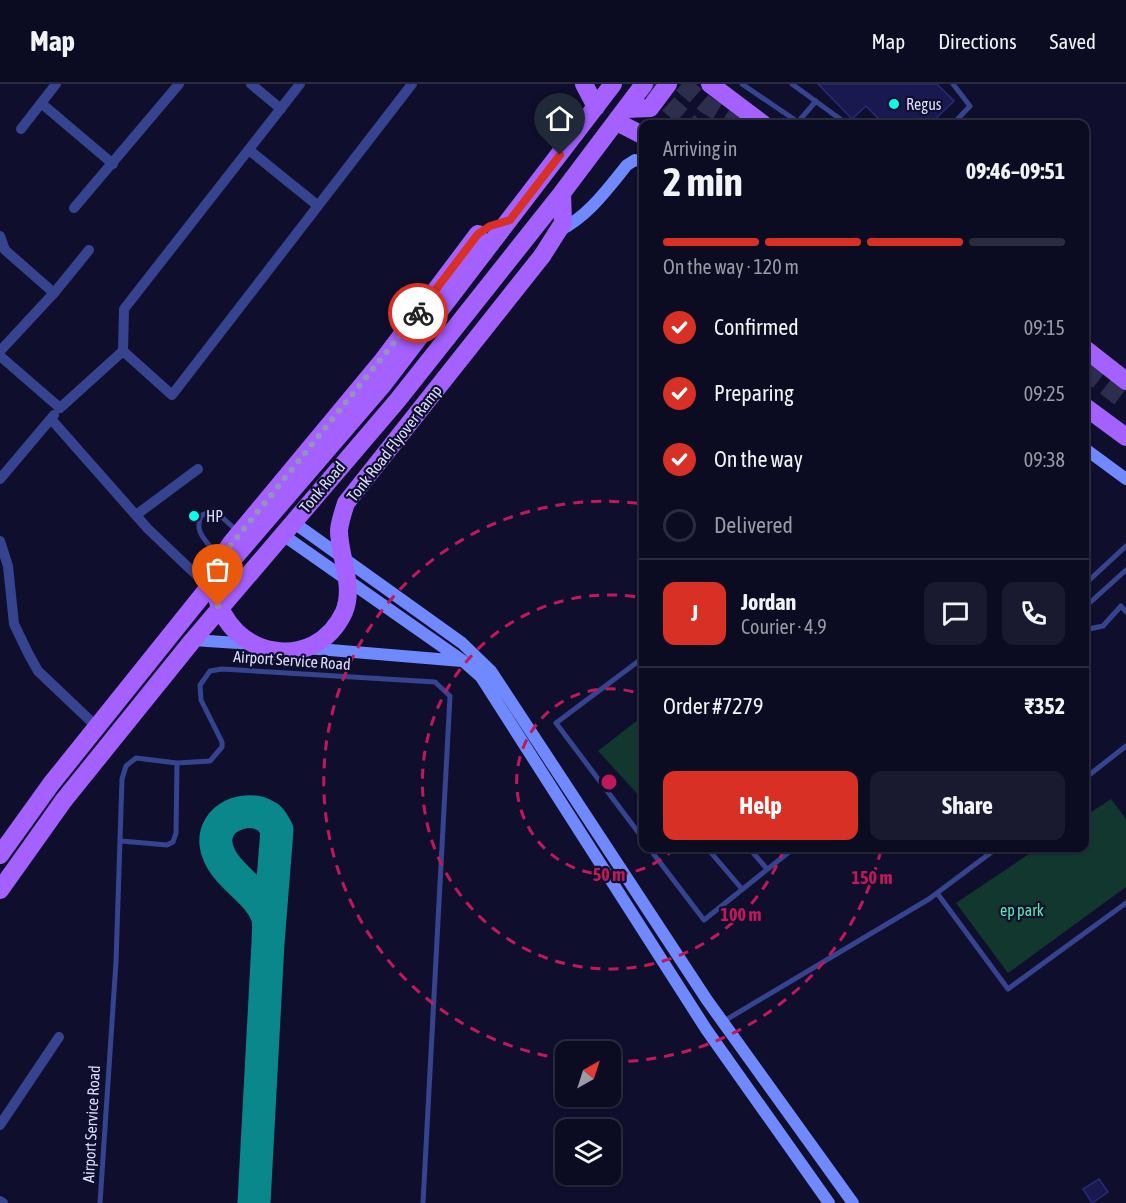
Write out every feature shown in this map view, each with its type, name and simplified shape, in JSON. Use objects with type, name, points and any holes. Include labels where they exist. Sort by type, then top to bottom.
[{"type":"main road","points":[[584,84],[596,107]]},
{"type":"main road","name":"Tonk Road","points":[[0,890],[64,800],[193,640],[397,401],[562,194],[644,84]]},
{"type":"main road","points":[[622,116],[650,108],[668,84]]},
{"type":"main road","points":[[710,84],[758,120]]},
{"type":"main road","name":"Tonk Road","points":[[0,855],[97,727],[227,566],[382,386],[610,86]]},
{"type":"main road","points":[[622,116],[639,131]]},
{"type":"main road","name":"Tonk Road Flyover Ramp","points":[[510,220],[490,226],[478,234],[383,360],[239,533],[217,566],[214,584],[218,606],[226,622],[238,635],[259,648],[277,651],[302,649],[327,636],[336,624],[347,601],[339,528],[346,504],[542,256],[559,231],[564,214],[562,194]]},
{"type":"main road","points":[[1089,352],[1126,381]]},
{"type":"main road","points":[[1089,409],[1126,438]]},
{"type":"street","points":[[21,129],[56,84]]},
{"type":"street","points":[[74,208],[179,84]]},
{"type":"street","points":[[251,84],[281,109]]},
{"type":"street","points":[[0,479],[60,408],[123,351],[124,309],[300,84]]},
{"type":"street","points":[[123,351],[172,395],[412,84]]},
{"type":"street","points":[[41,103],[113,164]]},
{"type":"street","points":[[249,150],[317,205]]},
{"type":"street","points":[[559,231],[579,221],[591,210],[627,165],[635,160],[639,161]]},
{"type":"street","points":[[0,236],[5,250],[54,293]]},
{"type":"street","points":[[0,351],[54,293],[89,249]]},
{"type":"street","points":[[0,356],[60,408]]},
{"type":"street","points":[[51,419],[136,515],[210,587]]},
{"type":"street","points":[[1089,451],[1126,479]]},
{"type":"street","points":[[136,515],[198,469]]},
{"type":"street","points":[[288,529],[481,677],[706,1029],[829,1203]]},
{"type":"street","points":[[288,529],[462,643],[490,671],[722,1022],[853,1203]]},
{"type":"street","points":[[0,541],[8,566],[14,624],[28,653],[39,671],[97,727]]},
{"type":"street","points":[[193,640],[463,661]]},
{"type":"street","points":[[0,1126],[60,1037]]},
{"type":"lane","points":[[742,84],[796,120]]},
{"type":"lane","points":[[792,84],[842,120]]},
{"type":"lane","points":[[953,84],[970,106],[957,120]]},
{"type":"lane","points":[[802,120],[816,101]]},
{"type":"lane","points":[[227,566],[198,529],[197,522],[202,515],[214,510],[247,542]]},
{"type":"lane","points":[[1089,580],[1126,546]]},
{"type":"lane","points":[[1089,603],[1126,570]]},
{"type":"lane","points":[[1089,629],[1103,626],[1121,606],[1126,612]]},
{"type":"lane","points":[[639,661],[556,723],[639,833]]},
{"type":"lane","name":"Airport Service Road","points":[[100,1203],[121,841],[122,779],[126,766],[136,758],[177,763],[210,761],[222,747],[222,742],[201,700],[200,686],[210,671],[222,669],[435,682],[450,696],[423,1203]]},
{"type":"lane","points":[[1089,775],[1126,746]]},
{"type":"lane","points":[[121,841],[168,845],[173,842],[176,833],[177,763]]},
{"type":"lane","points":[[652,852],[704,920],[789,852]]},
{"type":"lane","points":[[710,852],[742,889]]},
{"type":"lane","points":[[752,852],[767,869]]},
{"type":"lane","points":[[722,1022],[937,893],[993,852]]},
{"type":"lane","points":[[937,893],[1008,989],[1126,903]]},
{"type":"green space","points":[[639,719],[639,796],[598,751]]},
{"type":"green space","name":"ep park","points":[[1111,799],[1126,819],[1126,887],[1008,973],[956,903],[1032,852],[1089,852],[1089,813]]},
{"type":"building","name":"Regus","points":[[818,84],[937,84],[954,101],[934,120],[880,120],[866,106],[852,119]]},
{"type":"building","points":[[1099,1179],[1108,1192],[1092,1203],[1083,1189]]},
{"type":"taxiway","points":[[254,1203],[268,943],[277,830],[266,816],[258,813],[240,813],[232,816],[220,827],[216,835],[216,844],[224,864],[262,905],[268,918],[268,943]]},
{"type":"tunnel","points":[[682,84],[705,104],[731,120]]},
{"type":"tunnel","points":[[648,86],[686,120]]},
{"type":"tunnel","points":[[1089,374],[1126,402]]},
{"type":"way so far","points":[[218,606],[214,584],[215,575],[217,566],[232,542],[383,360],[418,313]]},
{"type":"place","name":"Regus","points":[[894,104]]},
{"type":"place","name":"HP","points":[[194,516]]},
{"type":"route","points":[[418,313],[478,234],[490,226],[510,220],[560,155]]}]
